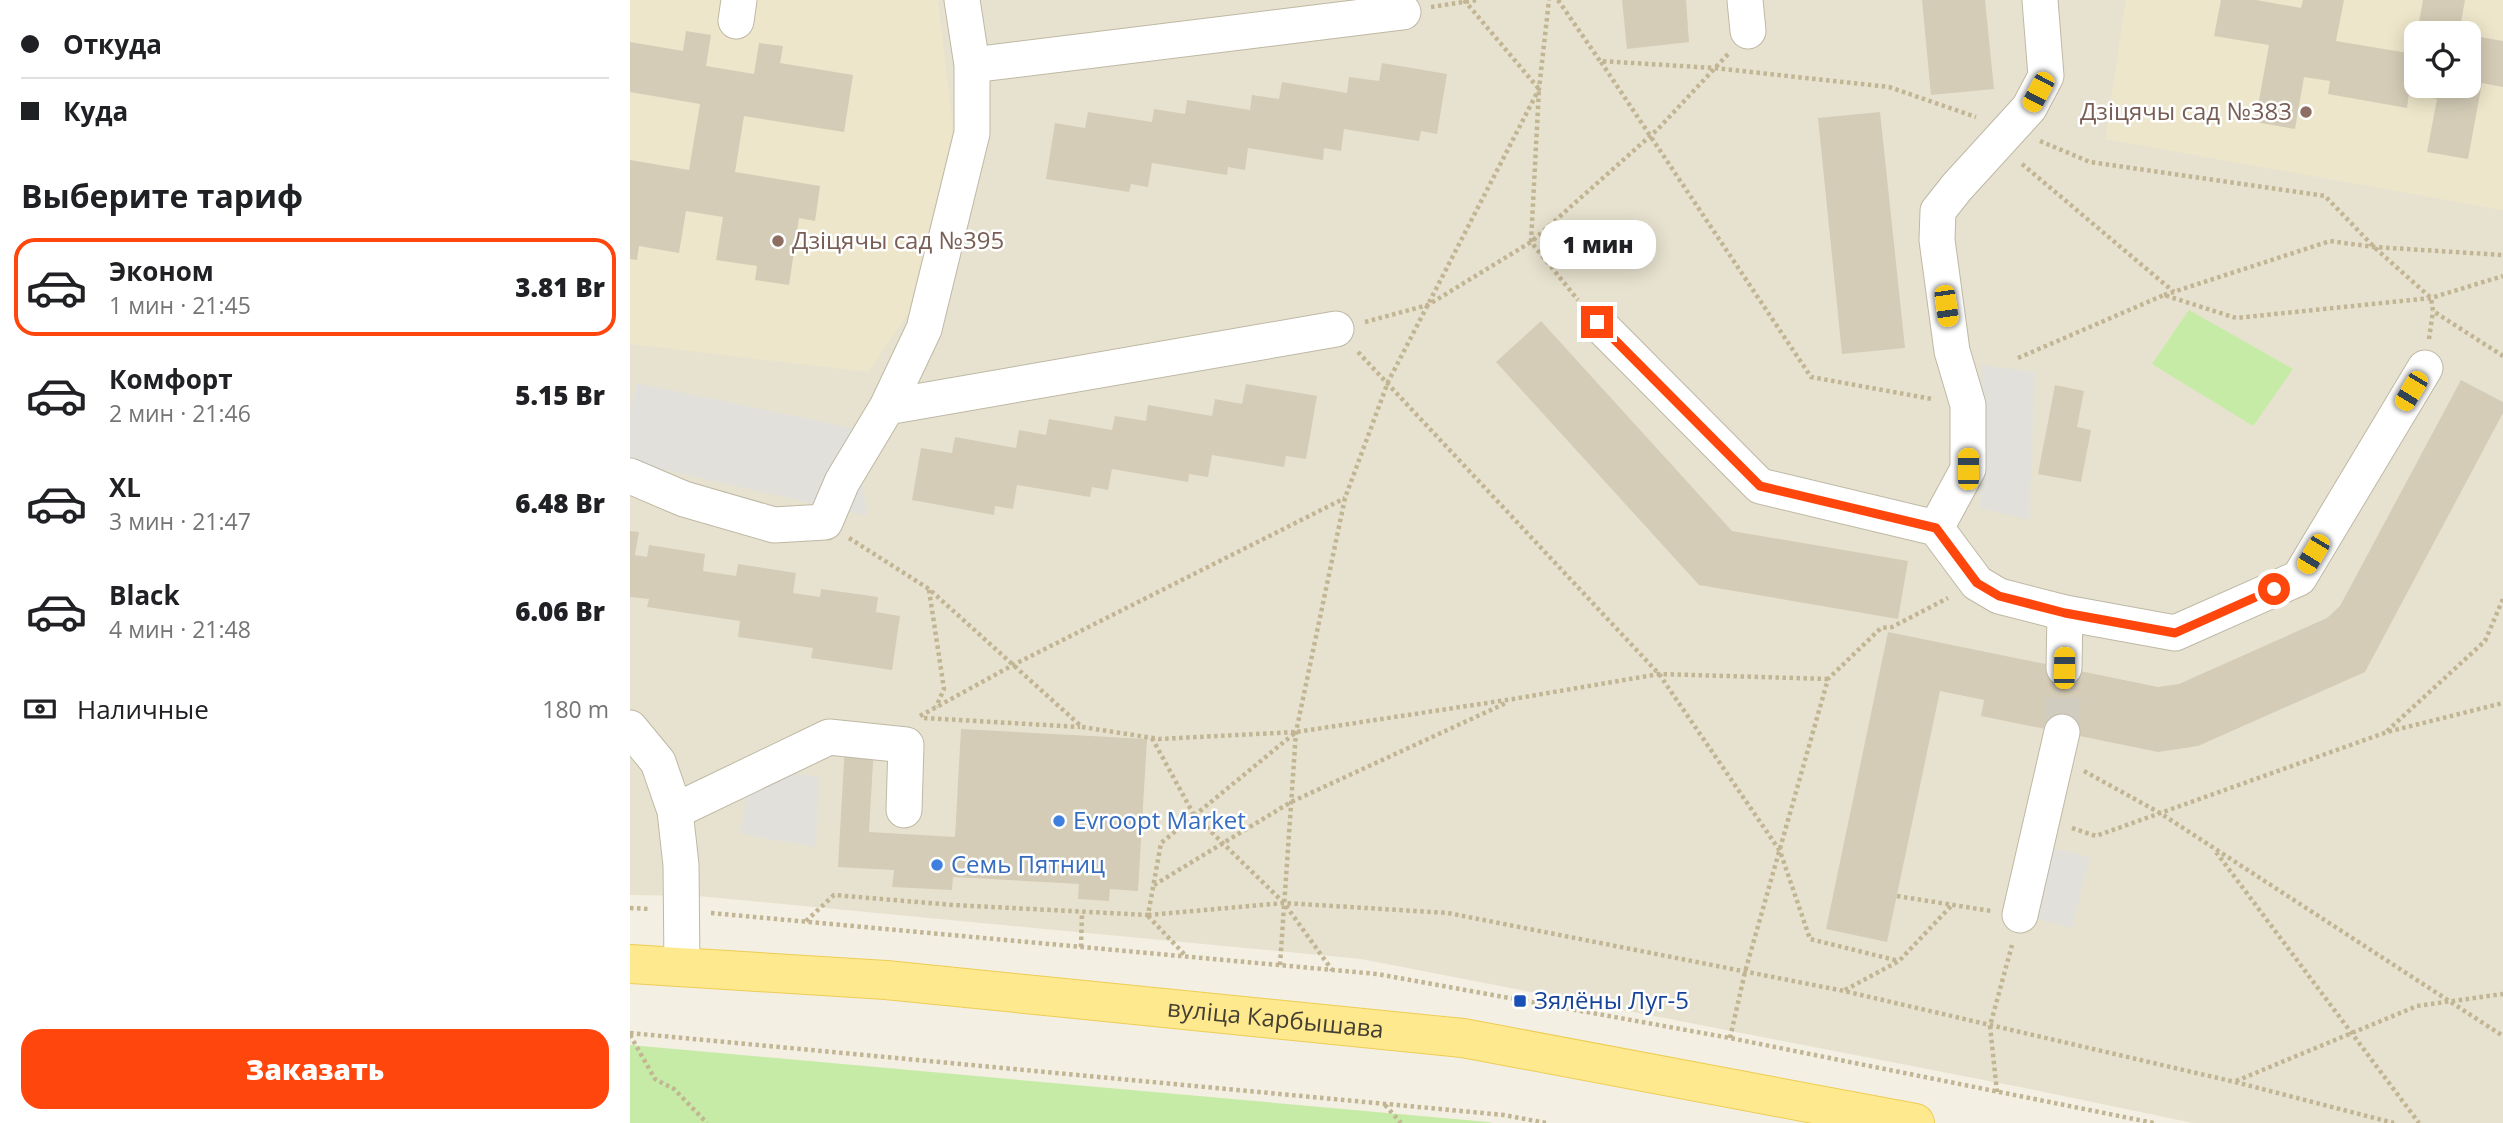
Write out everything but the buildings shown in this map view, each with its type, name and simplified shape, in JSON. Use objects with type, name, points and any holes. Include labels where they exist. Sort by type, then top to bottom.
[{"type":"main road","name":"вуліца Карбышава","points":[[630,964],[886,980],[1463,1038],[1915,1123]]},
{"type":"lane","points":[[630,476],[684,499],[775,525],[825,522],[842,482],[887,407],[924,329],[972,133],[972,65],[962,0]]},
{"type":"lane","points":[[1936,528],[1968,469],[1968,405],[1952,351],[1937,240],[1938,211],[2029,108],[2046,76],[2040,0]]},
{"type":"lane","points":[[972,65],[1403,12]]},
{"type":"lane","points":[[1597,322],[1760,486],[1936,528],[1977,583],[1999,596],[2065,613],[2175,633],[2299,578],[2425,368]]},
{"type":"lane","points":[[887,407],[1336,329]]},
{"type":"lane","points":[[2064,668],[2065,613]]},
{"type":"lane","points":[[630,728],[658,762],[675,811],[681,866],[682,967]]},
{"type":"lane","points":[[675,811],[829,737],[906,745],[904,810]]},
{"type":"lane","points":[[2020,915],[2058,747]]},
{"type":"path","points":[[1403,12],[1477,0]]},
{"type":"path","points":[[1549,0],[1539,89],[1531,242],[1597,322]]},
{"type":"path","points":[[1558,0],[1811,377],[1968,405]]},
{"type":"path","points":[[1465,1],[1539,89]]},
{"type":"path","points":[[1747,16],[1714,68],[1650,136],[1531,242],[1428,305],[1336,329],[1659,674],[1780,850],[1810,939],[1899,961]]},
{"type":"path","points":[[1600,61],[1714,68],[1889,87],[2003,136],[2090,162],[2325,196],[2374,247],[2431,298],[2433,311],[2503,356]]},
{"type":"path","points":[[1280,965],[1296,732],[1345,498],[1388,382],[1539,89]]},
{"type":"path","points":[[2003,136],[2174,292]]},
{"type":"path","points":[[2018,358],[2164,295],[2330,241],[2374,247],[2503,255]]},
{"type":"path","points":[[2164,295],[2236,318],[2431,298],[2503,276]]},
{"type":"path","points":[[1345,498],[1013,665],[916,718],[1082,727],[1152,737],[1296,732],[1659,674],[1828,679]]},
{"type":"path","points":[[825,522],[929,589],[1082,727]]},
{"type":"path","points":[[1730,1038],[1745,972],[1828,679],[1881,628],[1892,627],[1977,583]]},
{"type":"path","points":[[929,589],[944,689],[936,707]]},
{"type":"path","points":[[2387,732],[2485,641],[2503,599]]},
{"type":"path","points":[[1153,886],[1291,802],[1513,699]]},
{"type":"path","points":[[2043,819],[2096,836],[2387,732],[2503,703]]},
{"type":"path","points":[[1148,915],[1161,843],[1296,732]]},
{"type":"path","points":[[1152,737],[1194,816],[1284,903],[1332,970]]},
{"type":"path","points":[[2058,747],[2082,769],[2160,813],[2503,1037]]},
{"type":"path","points":[[2213,848],[2419,1123]]},
{"type":"path","points":[[806,922],[834,895],[953,905],[1148,915],[1284,903],[1448,913],[1844,990],[2235,1082],[2394,1123]]},
{"type":"path","points":[[1897,896],[2020,915],[1990,1026],[1997,1092]]},
{"type":"path","points":[[1844,990],[1899,961],[1952,905]]},
{"type":"path","points":[[1081,947],[1082,912]]},
{"type":"path","points":[[1148,915],[1186,957]]},
{"type":"path","points":[[2235,1082],[2417,1006],[2503,994]]},
{"type":"path","points":[[630,1034],[1504,1115],[1546,1123]]},
{"type":"path","points":[[630,1034],[655,1079],[674,1089],[707,1123]]},
{"type":"path","points":[[1385,1104],[1401,1123]]},
{"type":"shaded area","points":[[630,0],[2503,0],[2503,1123],[2193,1123],[1361,959],[698,896],[630,895]]},
{"type":"shaded area","name":"Дзіцячы сад №395","points":[[630,0],[938,0],[953,129],[908,314],[868,372],[630,344]]},
{"type":"shaded area","name":"Дзіцячы сад №383","points":[[2126,0],[2503,0],[2503,210],[2105,139]]},
{"type":"shaded area","points":[[1981,365],[2035,372],[2029,520],[1979,508]]},
{"type":"shaded area","points":[[636,383],[853,428],[868,516],[630,462],[630,412]]},
{"type":"shaded area","points":[[788,772],[819,777],[816,847],[741,834],[746,796]]},
{"type":"shaded area","points":[[2047,847],[2090,857],[2072,928],[2030,917]]},
{"type":"green space","points":[[2189,310],[2293,369],[2253,426],[2152,364]]},
{"type":"green space","points":[[630,1045],[1488,1122],[1493,1123],[630,1123]]},
{"type":"tunnel","points":[[2062,732],[2064,668]]},
{"type":"place","name":"Дзіцячы сад №383","points":[[2306,112]]},
{"type":"place","name":"Дзіцячы сад №395","points":[[778,241]]},
{"type":"place","name":"Evroopt Market","points":[[1059,821]]},
{"type":"place","name":"Семь Пятниц","points":[[937,865]]},
{"type":"place","name":"Зялёны Луг-5","points":[[1520,1001]]},
{"type":"route","points":[[1597,322],[1760,486],[1936,528],[1977,583],[1999,596],[2065,613],[2175,633],[2274,589]]}]
